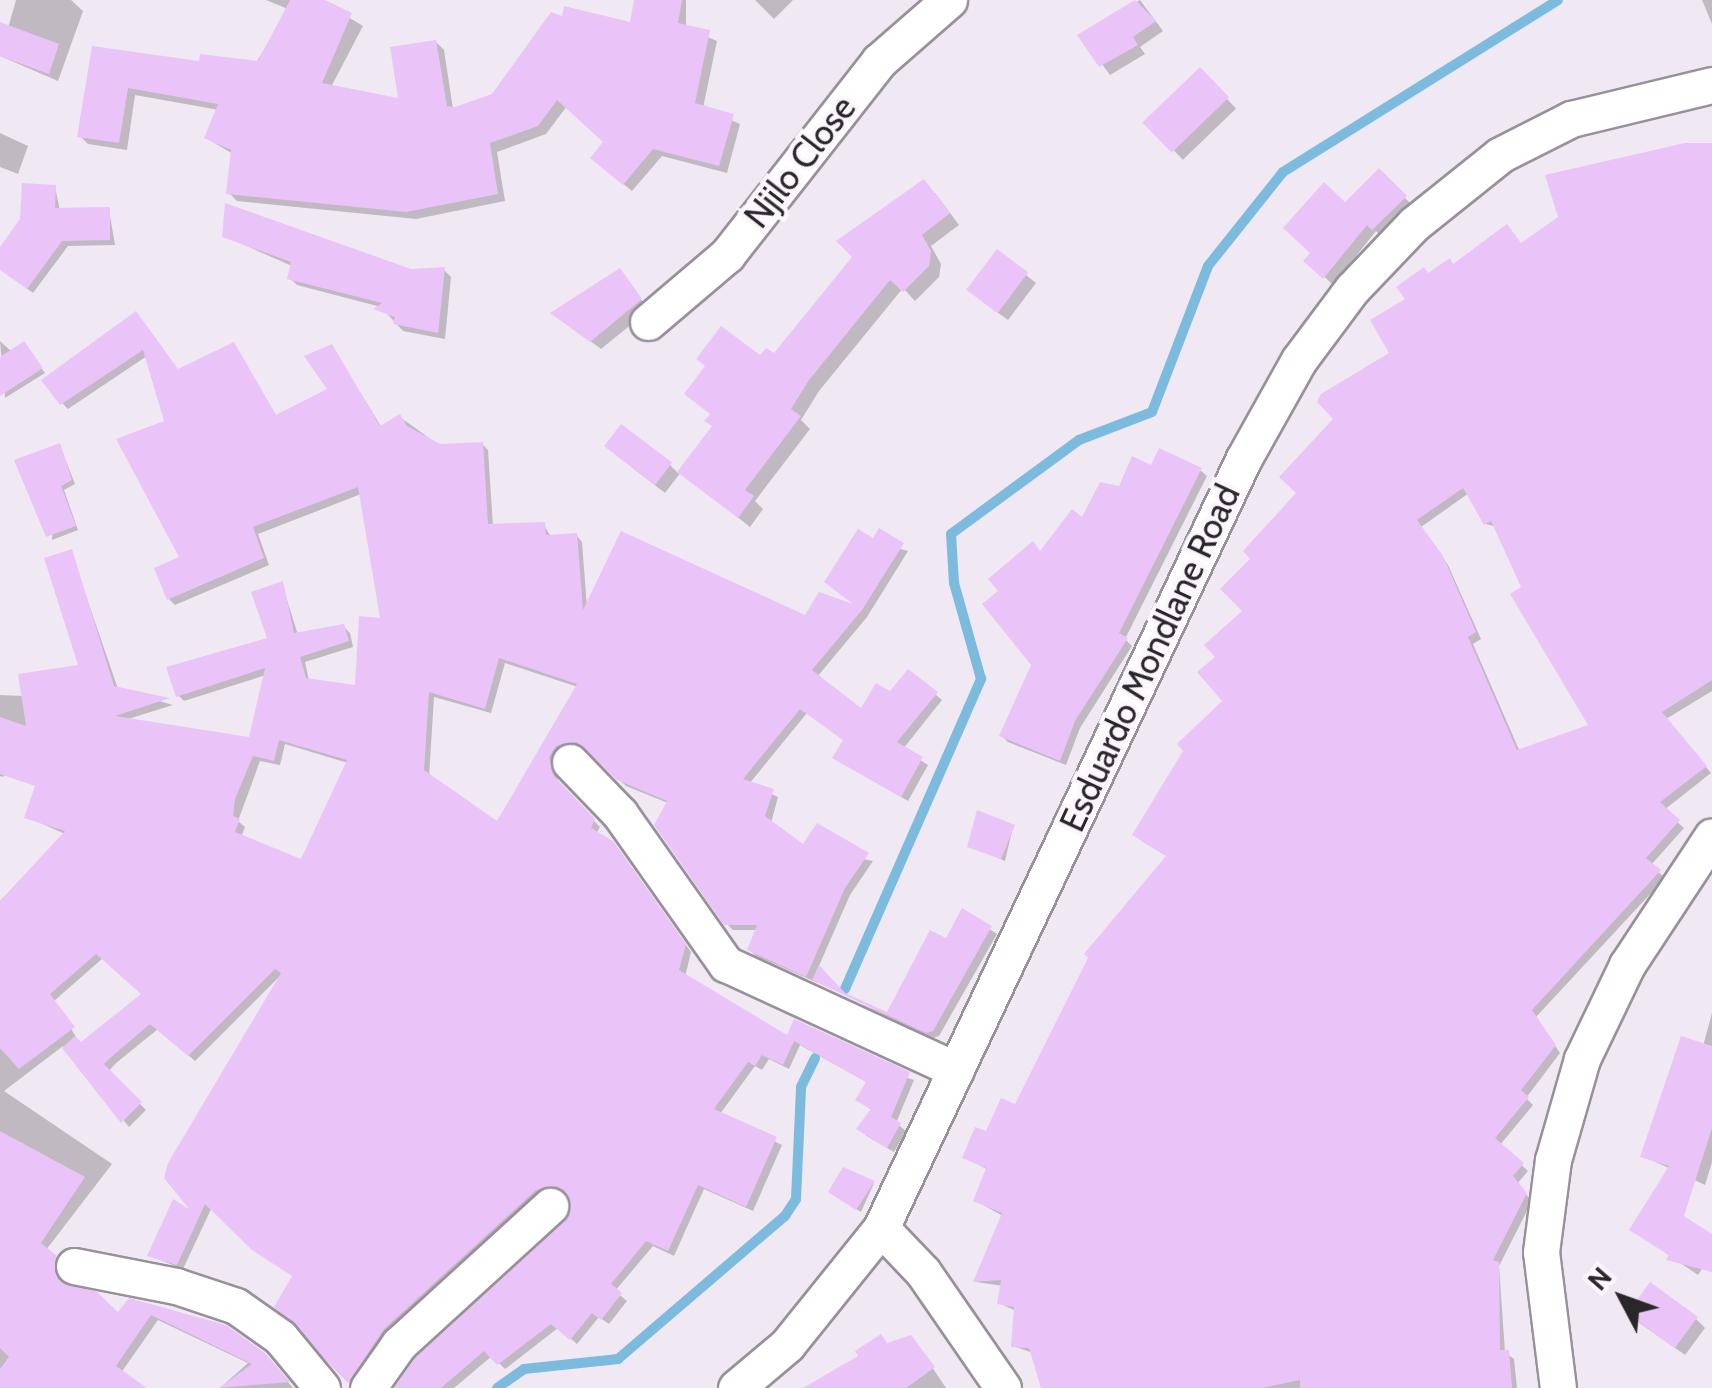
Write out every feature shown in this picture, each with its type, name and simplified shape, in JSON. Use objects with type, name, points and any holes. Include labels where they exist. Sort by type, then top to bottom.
[{"type":"street","name":"Njilo Close","points":[[648,322],[726,255],[879,62],[949,0]]},
{"type":"street","name":"Esduardo Mondlane Road","points":[[736,1388],[787,1345],[881,1228],[1243,460],[1299,360],[1352,288],[1414,224],[1500,155],[1571,120],[1712,85]]},
{"type":"street","points":[[570,762],[620,814],[726,964],[956,1070]]},
{"type":"street","points":[[1558,1388],[1541,1252],[1553,1160],[1582,1059],[1627,965],[1712,836]]},
{"type":"street","points":[[368,1388],[399,1344],[550,1206]]},
{"type":"street","points":[[881,1228],[923,1272],[1003,1388]]},
{"type":"street","points":[[91,1269],[236,1306],[280,1337],[322,1388]]},
{"type":"building","points":[[290,0],[325,0],[352,13],[322,83],[398,98],[390,47],[436,40],[447,106],[455,107],[492,94],[551,12],[562,16],[564,6],[630,22],[634,0],[682,0],[678,23],[710,30],[695,103],[734,114],[719,166],[653,149],[623,185],[590,158],[603,142],[557,100],[538,126],[490,143],[498,194],[406,212],[226,194],[231,150],[204,138],[218,104],[128,88],[119,143],[77,137],[92,46],[199,61],[200,54],[258,61]]},
{"type":"building","points":[[1135,0],[1156,21],[1133,37],[1138,45],[1099,67],[1077,35]]},
{"type":"building","points":[[0,22],[59,44],[49,74],[0,56]]},
{"type":"building","points":[[1200,67],[1229,97],[1172,153],[1142,123]]},
{"type":"building","points":[[1685,143],[1712,143],[1712,680],[1662,712],[1707,766],[1660,802],[1680,820],[1646,858],[1661,870],[1532,1010],[1556,1045],[1521,1090],[1529,1097],[1495,1138],[1524,1163],[1513,1176],[1527,1193],[1493,1260],[1499,1262],[1500,1350],[1509,1350],[1512,1388],[1300,1388],[1300,1380],[1262,1388],[1041,1388],[1029,1348],[1011,1347],[1014,1307],[997,1304],[1001,1280],[973,1282],[1002,1213],[973,1201],[986,1168],[962,1158],[975,1127],[986,1131],[1001,1098],[1015,1104],[1088,958],[1084,954],[1166,856],[1132,835],[1183,751],[1177,744],[1222,701],[1197,672],[1215,657],[1204,645],[1242,611],[1220,589],[1250,559],[1243,551],[1296,493],[1279,477],[1333,419],[1317,402],[1321,394],[1389,353],[1370,320],[1405,299],[1396,287],[1424,267],[1428,273],[1450,258],[1453,264],[1507,224],[1521,243],[1558,217],[1545,175]],"holes":[[[1463,488],[1484,525],[1491,521],[1521,587],[1510,594],[1588,725],[1517,750],[1468,637],[1476,632],[1443,556],[1417,520]]]},
{"type":"building","points":[[1379,168],[1407,196],[1372,230],[1367,225],[1323,279],[1303,261],[1310,253],[1283,228],[1324,182],[1345,202]]},
{"type":"building","points":[[924,179],[950,213],[922,235],[931,251],[929,266],[903,292],[890,280],[809,380],[791,409],[801,416],[745,490],[754,496],[738,518],[677,472],[712,426],[704,421],[710,414],[684,394],[705,366],[696,359],[721,326],[760,355],[766,348],[774,353],[852,257],[836,241]]},
{"type":"building","points":[[22,183],[56,185],[55,208],[110,207],[110,240],[62,241],[27,289],[0,270],[0,247],[20,219]]},
{"type":"building","points":[[225,203],[411,269],[445,267],[438,333],[393,324],[395,317],[373,309],[382,303],[287,279],[291,262],[222,237]]},
{"type":"building","points":[[997,249],[1028,272],[997,313],[966,290]]},
{"type":"building","points":[[620,268],[642,299],[590,342],[550,313]]},
{"type":"building","points":[[136,311],[178,369],[234,342],[276,415],[327,389],[304,356],[332,344],[380,426],[400,414],[407,426],[440,444],[483,442],[488,524],[545,522],[546,535],[577,533],[583,610],[621,531],[805,615],[819,592],[853,604],[824,582],[858,529],[873,538],[879,528],[904,543],[862,610],[812,670],[861,708],[876,683],[890,691],[908,669],[938,692],[897,742],[923,757],[901,797],[832,758],[843,740],[800,709],[743,779],[774,789],[765,816],[803,844],[817,823],[869,853],[845,888],[806,977],[747,950],[757,925],[724,925],[654,825],[667,801],[617,780],[577,742],[556,746],[549,757],[554,776],[595,819],[591,828],[613,841],[686,944],[679,970],[787,1035],[794,1019],[910,1072],[891,1117],[901,1123],[887,1148],[856,1129],[871,1109],[855,1100],[866,1082],[794,1041],[783,1065],[762,1055],[755,1066],[748,1062],[714,1109],[777,1137],[746,1207],[698,1185],[668,1251],[646,1241],[611,1284],[622,1293],[601,1320],[592,1313],[570,1340],[551,1324],[497,1365],[484,1351],[441,1388],[394,1388],[415,1358],[565,1221],[570,1200],[557,1186],[536,1190],[384,1329],[348,1383],[274,1307],[292,1276],[252,1250],[205,1204],[177,1265],[147,1256],[173,1199],[189,1209],[164,1178],[168,1163],[281,973],[275,969],[188,1056],[150,1024],[110,1058],[104,1064],[142,1102],[121,1123],[62,1048],[75,1036],[81,1042],[141,994],[96,954],[50,994],[75,1027],[19,1069],[0,1048],[0,901],[65,831],[24,818],[35,786],[0,774],[0,717],[26,726],[18,674],[78,665],[44,558],[72,549],[114,686],[170,698],[115,716],[249,737],[265,668],[176,697],[166,667],[267,638],[251,592],[283,581],[294,633],[344,624],[349,641],[300,657],[306,678],[355,685],[359,616],[380,618],[358,487],[253,527],[264,558],[167,600],[154,568],[179,557],[116,439],[164,421],[143,350],[60,405],[41,380]],"holes":[[[499,658],[577,684],[497,821],[424,770],[429,692],[485,709]],[[279,740],[347,760],[301,859],[235,832],[240,819],[233,816],[235,799],[253,756],[274,761]]]},
{"type":"building","points":[[24,341],[43,368],[0,396],[0,357]]},
{"type":"building","points":[[621,424],[672,463],[655,485],[604,446]]},
{"type":"building","points":[[60,443],[72,480],[61,486],[76,526],[46,537],[14,460]]},
{"type":"building","points":[[1159,448],[1202,468],[1119,633],[1128,638],[1075,721],[1060,761],[999,736],[1031,665],[982,604],[998,591],[988,579],[1033,541],[1040,551],[1072,509],[1082,517],[1100,482],[1119,486],[1132,456],[1151,465]]},
{"type":"building","points":[[977,810],[1015,825],[1001,859],[967,847]]},
{"type":"building","points":[[962,908],[992,926],[933,1031],[926,1033],[812,980],[819,965],[845,993],[887,1012],[930,930],[946,938]]},
{"type":"building","points":[[1681,1036],[1712,1046],[1712,1128],[1684,1216],[1712,1234],[1712,1272],[1666,1260],[1669,1255],[1629,1230],[1669,1166],[1640,1157]]},
{"type":"building","points":[[0,1131],[85,1177],[41,1243],[56,1255],[59,1281],[97,1292],[118,1312],[129,1298],[226,1325],[265,1353],[290,1382],[219,1388],[252,1364],[151,1315],[116,1366],[147,1388],[0,1388],[0,1369],[9,1357],[0,1348]]},
{"type":"building","points":[[843,1167],[875,1181],[856,1210],[828,1192]]},
{"type":"building","points":[[1650,1282],[1698,1317],[1675,1348],[1627,1314]]},
{"type":"building","points":[[881,1334],[887,1343],[911,1335],[935,1367],[906,1388],[803,1388],[858,1356],[855,1351]]},
{"type":"waterway","points":[[845,989],[981,679],[954,583],[951,534],[1079,440],[1152,412],[1208,266],[1283,172],[1558,0]]},
{"type":"waterway","points":[[497,1388],[524,1369],[618,1359],[785,1216],[796,1199],[801,1087],[815,1058]]}]
